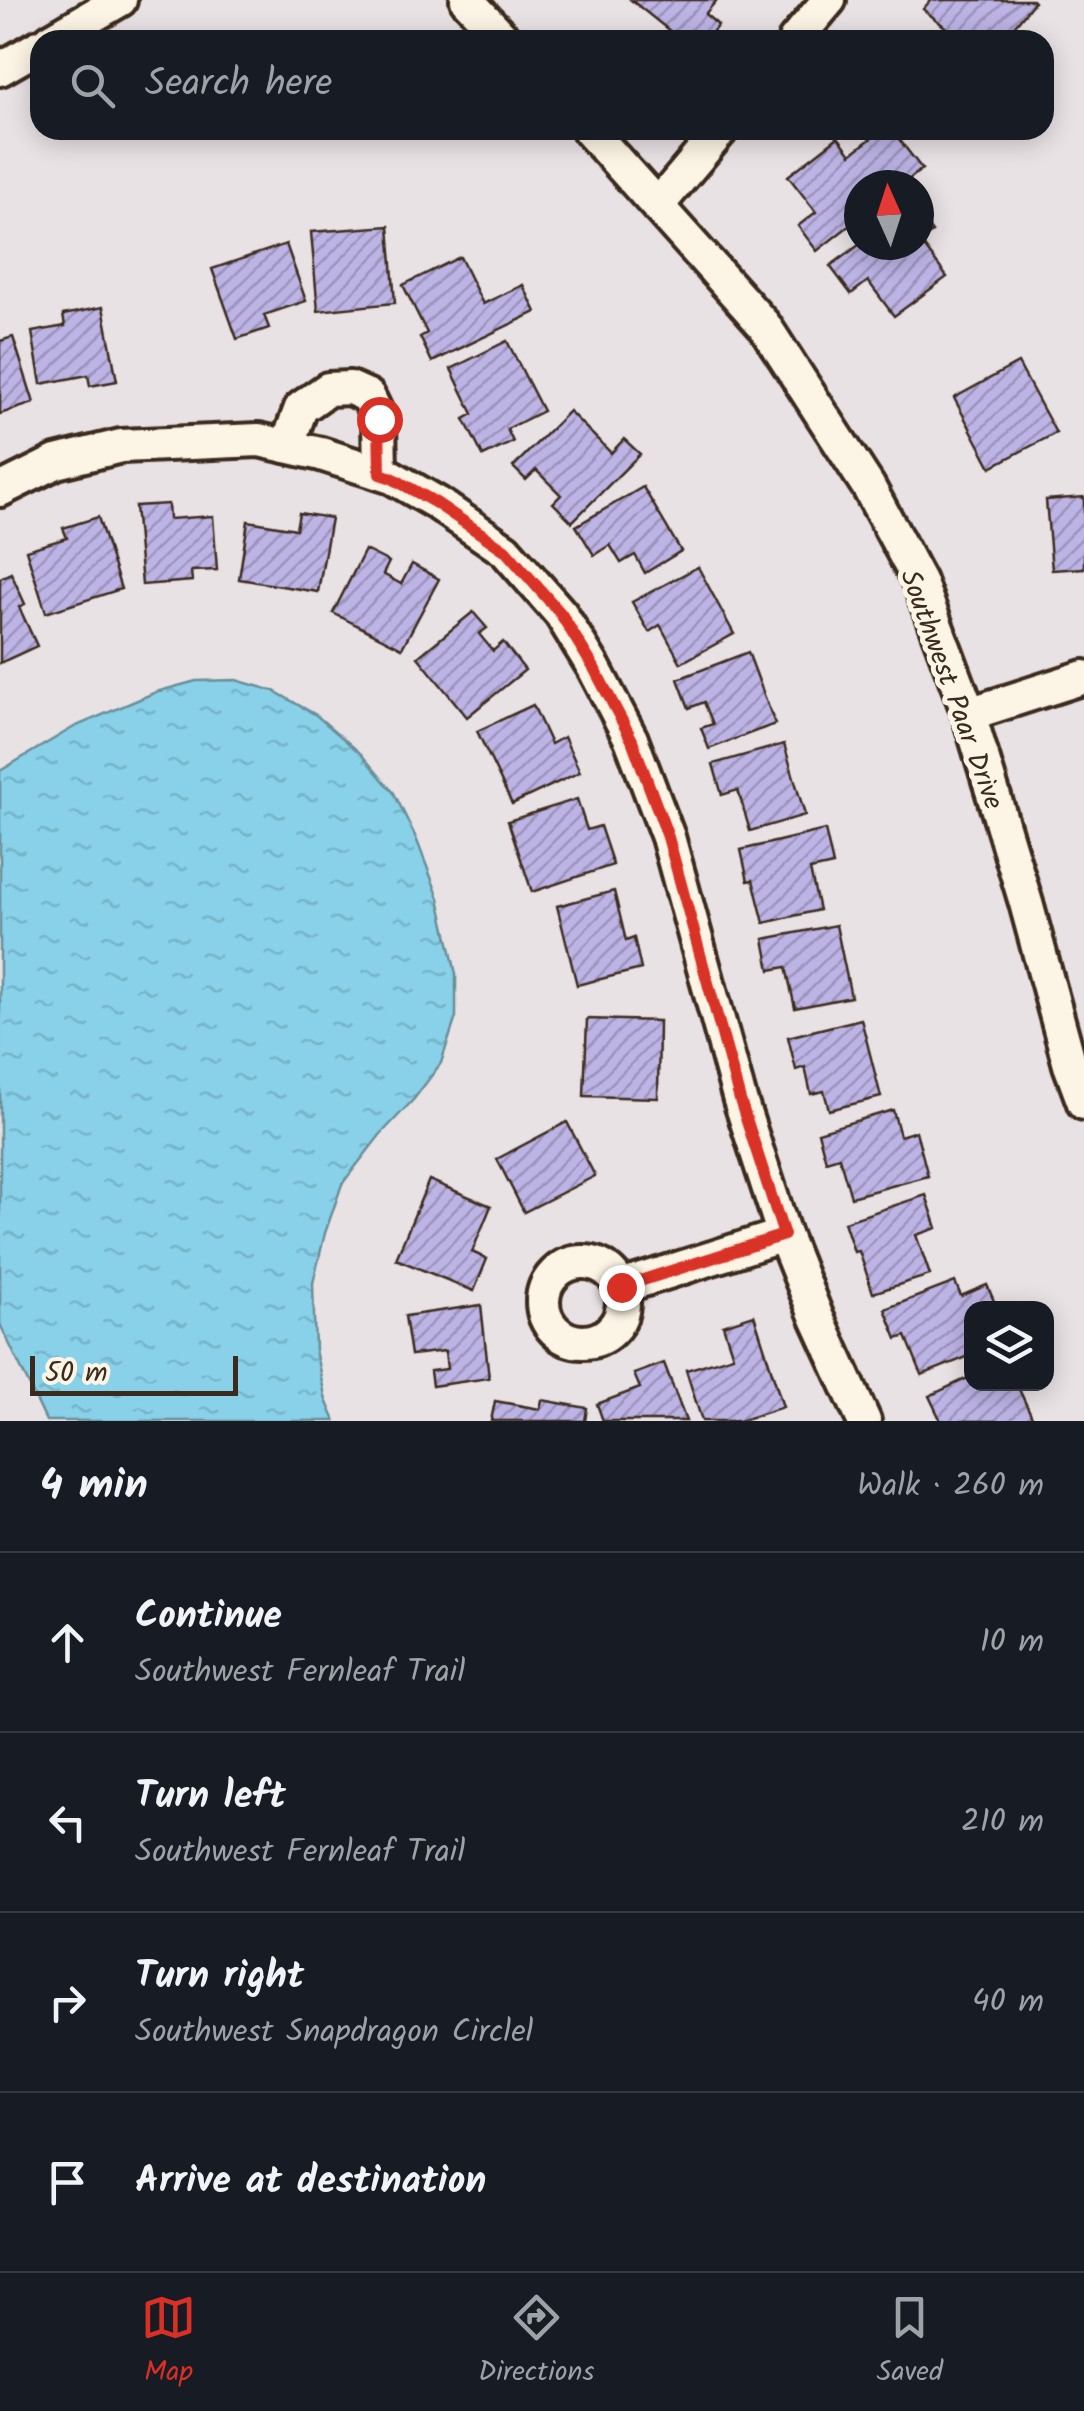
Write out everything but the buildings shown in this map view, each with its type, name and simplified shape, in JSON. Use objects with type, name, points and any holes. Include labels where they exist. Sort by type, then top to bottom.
[{"type":"street","points":[[68,30],[120,0]]},
{"type":"street","points":[[468,0],[496,30]]},
{"type":"street","points":[[804,30],[829,0]]},
{"type":"street","points":[[0,69],[30,52]]},
{"type":"street","name":"Southwest Paar Drive","points":[[598,140],[764,325],[868,486],[918,581],[969,714],[1084,1103]]},
{"type":"street","points":[[658,205],[712,140]]},
{"type":"street","points":[[287,446],[301,408],[328,389],[350,388],[368,396],[379,419],[380,474]]},
{"type":"street","points":[[0,490],[56,462],[121,446],[259,440],[320,454],[392,478],[505,550],[561,614],[632,740],[668,837],[740,1100],[784,1235],[864,1421]]},
{"type":"street","points":[[969,714],[1084,677]]},
{"type":"street","points":[[621,1287],[784,1235]]},
{"type":"water","points":[[236,680],[274,691],[316,715],[360,753],[394,793],[439,898],[456,974],[456,1017],[441,1063],[342,1184],[325,1233],[313,1283],[315,1350],[335,1421],[46,1421],[0,1324],[0,771],[74,727],[156,692],[196,681]]},
{"type":"route","points":[[379,419],[380,474],[436,503],[505,550],[561,614],[632,740],[668,837],[740,1100],[784,1235],[621,1287]]}]
